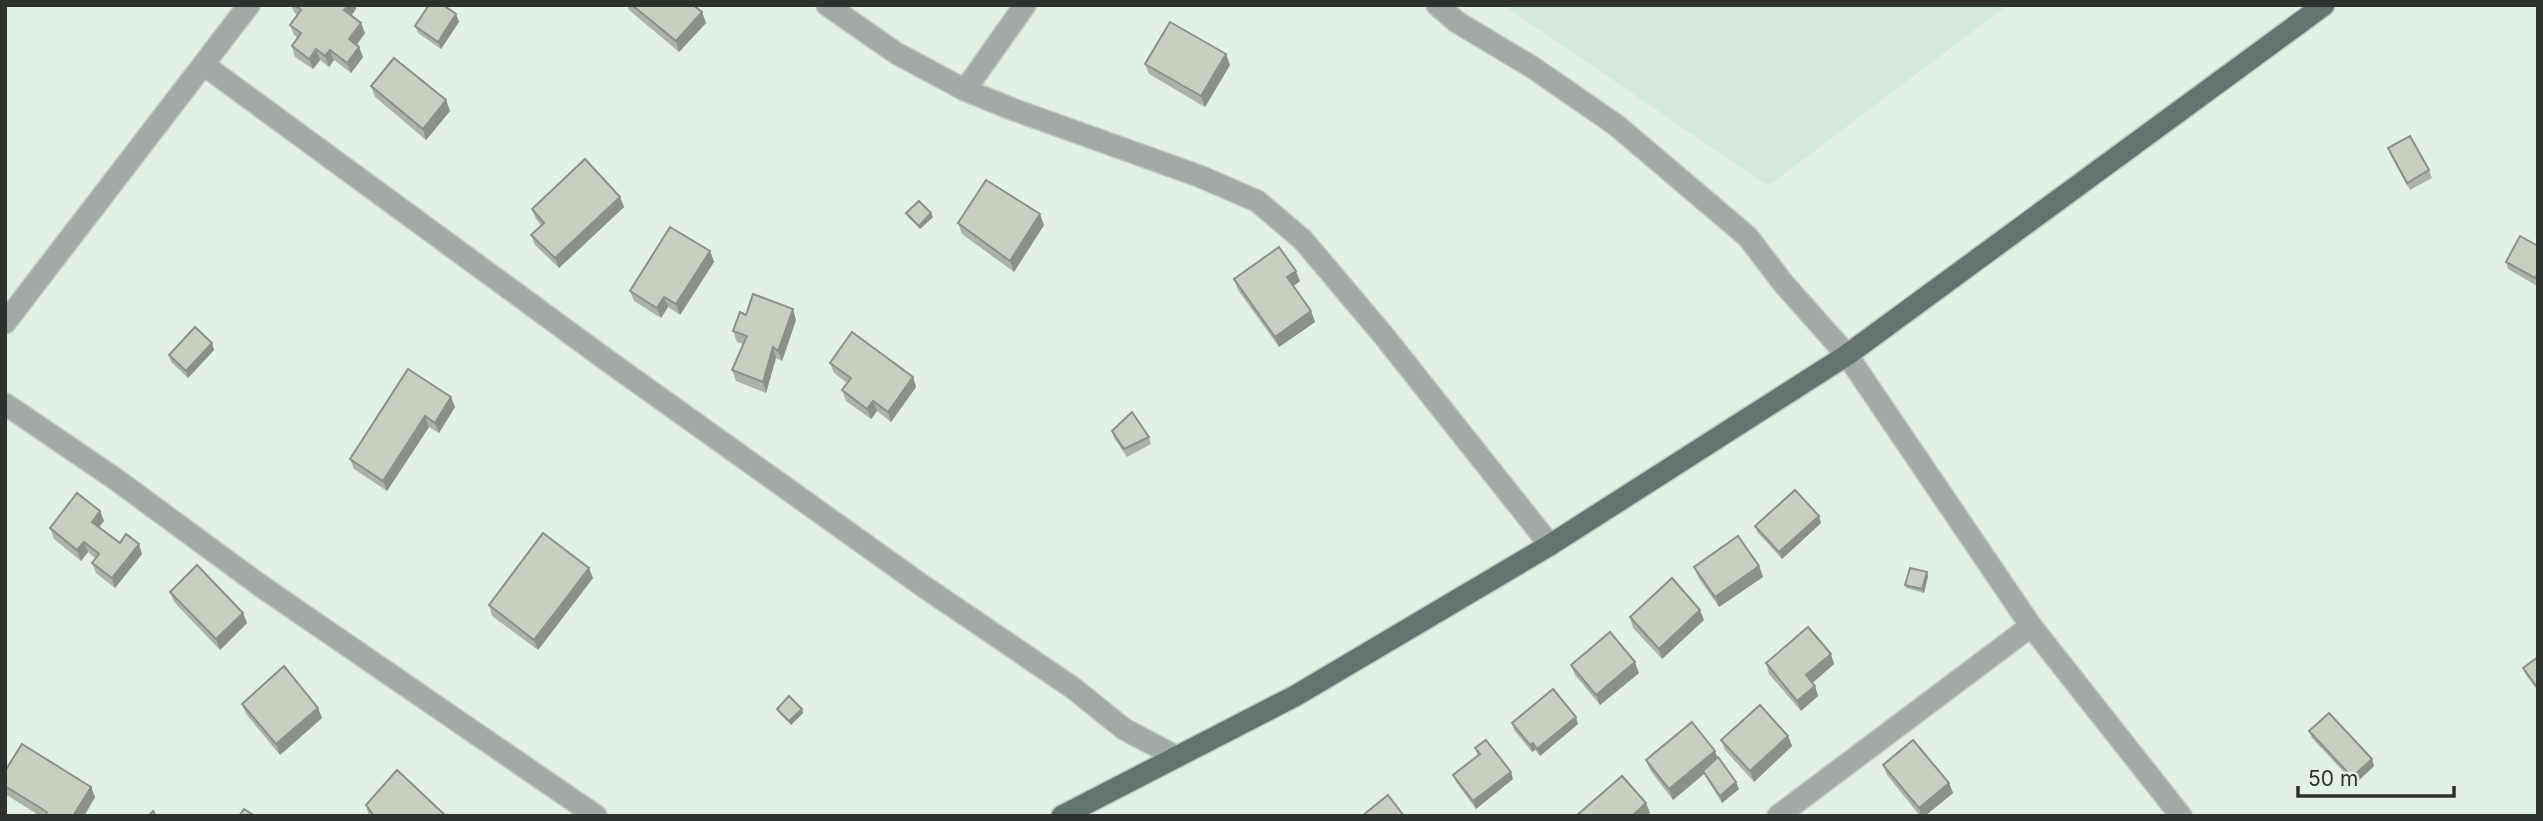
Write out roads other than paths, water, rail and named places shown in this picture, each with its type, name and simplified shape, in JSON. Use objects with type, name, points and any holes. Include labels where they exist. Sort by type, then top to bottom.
[{"type":"main road","points":[[1062,816],[1295,696],[1550,545],[1847,355],[2324,5]]},
{"type":"street","points":[[5,323],[249,5]]},
{"type":"street","points":[[827,5],[896,52],[965,90],[1012,110],[1199,176],[1256,201],[1303,240],[1550,545]]},
{"type":"street","points":[[965,90],[1025,5]]},
{"type":"street","points":[[1437,5],[1457,22],[1532,67],[1616,125],[1748,237],[1783,282],[1847,355],[2031,626],[2181,816]]},
{"type":"street","points":[[204,65],[619,369],[923,586],[1073,688],[1124,729],[1177,757]]},
{"type":"street","points":[[5,404],[261,586],[596,816]]},
{"type":"street","points":[[1777,816],[2031,626]]}]
